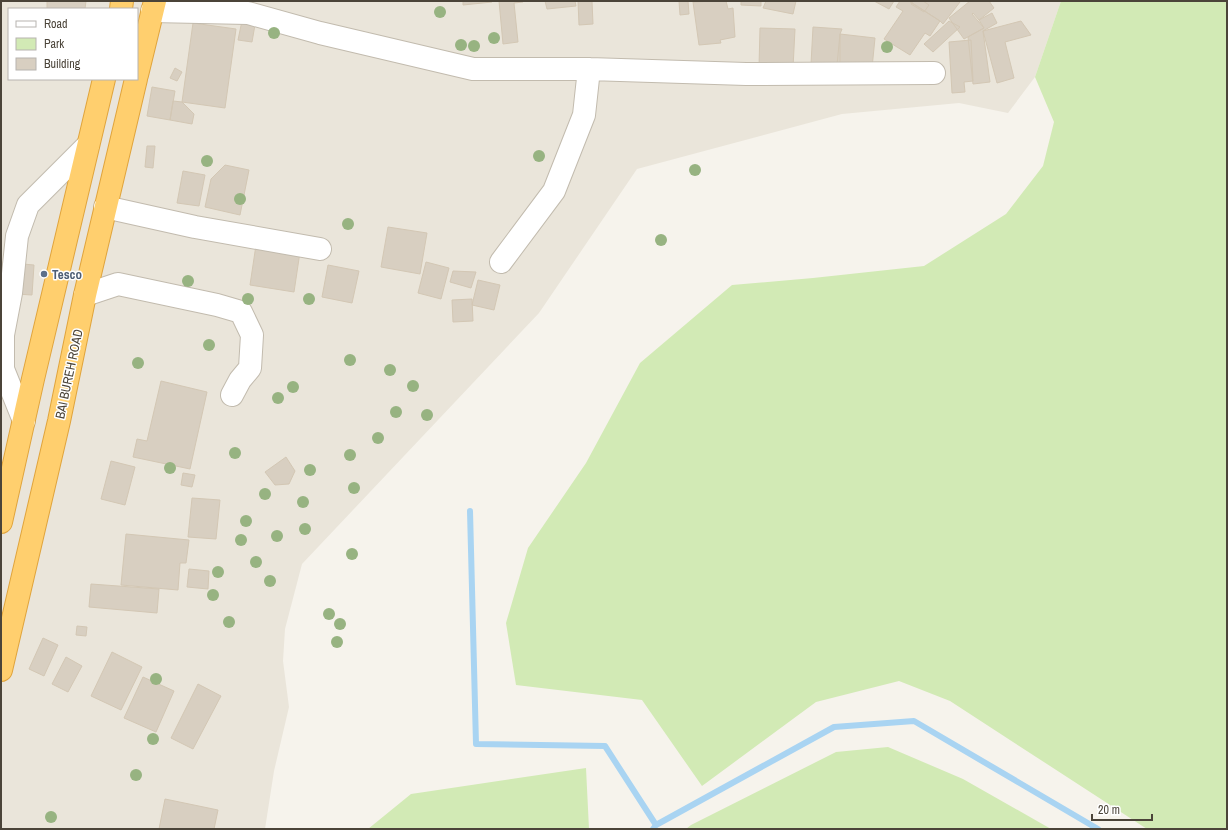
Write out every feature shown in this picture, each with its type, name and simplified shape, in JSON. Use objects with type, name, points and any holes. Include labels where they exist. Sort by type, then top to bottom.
[{"type":"highway","points":[[138,71],[154,6]]},
{"type":"highway","points":[[1,522],[104,80]]},
{"type":"highway","name":"BAI BUREH ROAD","points":[[1,670],[59,421],[85,294],[136,80]]},
{"type":"street","points":[[154,6],[248,13],[320,33],[473,69],[589,69],[746,74],[934,73]]},
{"type":"street","points":[[502,262],[554,191],[584,115],[589,69]]},
{"type":"street","points":[[24,421],[3,369],[3,335],[11,294],[17,236],[28,204],[88,145]]},
{"type":"street","points":[[105,207],[195,227],[320,249]]},
{"type":"street","points":[[85,294],[118,284],[217,305],[241,312],[252,335],[250,368],[240,380],[232,395]]},
{"type":"shaded area","points":[[1,1],[1061,1],[1035,77],[1008,113],[959,103],[842,114],[637,169],[539,313],[302,564],[285,629],[283,661],[289,707],[274,771],[265,829],[1,829]]},
{"type":"green space","points":[[1061,1],[1227,1],[1227,829],[1147,829],[950,701],[899,681],[816,702],[702,786],[642,700],[516,685],[506,623],[528,548],[586,463],[640,363],[732,285],[924,266],[1006,214],[1043,166],[1054,122],[1035,77]]},
{"type":"green space","points":[[888,747],[963,779],[1051,829],[686,829],[691,825],[836,752]]},
{"type":"green space","points":[[586,768],[589,829],[368,829],[411,794]]},
{"type":"building","points":[[47,1],[86,1],[85,8],[47,8]]},
{"type":"building","points":[[463,1],[492,1],[492,2],[463,5]]},
{"type":"building","points":[[499,1],[523,1],[514,3],[518,42],[503,44]]},
{"type":"building","points":[[545,1],[575,1],[576,6],[547,9]]},
{"type":"building","points":[[578,1],[592,1],[593,24],[579,25]]},
{"type":"building","points":[[679,1],[688,1],[689,14],[680,15]]},
{"type":"building","points":[[726,1],[728,9],[733,8],[735,37],[720,40],[721,43],[699,45],[693,2]]},
{"type":"building","points":[[741,1],[761,1],[761,6],[741,5]]},
{"type":"building","points":[[766,1],[796,1],[793,14],[763,8]]},
{"type":"building","points":[[874,1],[894,1],[889,9]]},
{"type":"building","points":[[900,1],[909,1],[940,21],[930,36],[925,33],[910,55],[884,39],[903,11],[896,7]]},
{"type":"building","points":[[909,1],[959,1],[960,2],[943,24]]},
{"type":"building","points":[[913,1],[923,1],[929,5],[924,12],[911,4]]},
{"type":"building","points":[[970,1],[989,1],[994,8],[979,20],[973,13],[972,14],[984,28],[964,39],[949,18]]},
{"type":"building","points":[[992,13],[997,23],[983,31],[990,82],[973,84],[968,37],[984,28],[979,20]]},
{"type":"building","points":[[243,16],[256,19],[252,42],[238,40]]},
{"type":"building","points":[[949,21],[960,27],[933,52],[924,44]]},
{"type":"building","points":[[1021,21],[1031,35],[1005,42],[1014,78],[997,83],[983,31]]},
{"type":"building","points":[[193,23],[236,29],[225,108],[182,102]]},
{"type":"building","points":[[813,27],[842,29],[840,34],[840,65],[811,64]]},
{"type":"building","points":[[760,28],[795,29],[793,68],[759,67]]},
{"type":"building","points":[[840,34],[875,38],[872,68],[837,65]]},
{"type":"building","points":[[971,40],[973,81],[964,82],[965,92],[952,93],[949,42]]},
{"type":"building","points":[[175,68],[182,72],[177,81],[170,78]]},
{"type":"building","points":[[152,87],[175,91],[170,120],[147,116]]},
{"type":"building","points":[[173,101],[182,102],[194,114],[192,124],[170,120]]},
{"type":"building","points":[[147,146],[155,146],[153,168],[145,167]]},
{"type":"building","points":[[225,165],[249,170],[240,215],[205,207],[211,179]]},
{"type":"building","points":[[183,171],[205,175],[199,206],[177,203]]},
{"type":"building","points":[[388,227],[427,233],[420,274],[381,267]]},
{"type":"building","points":[[256,245],[300,252],[294,292],[250,285]]},
{"type":"building","points":[[1,262],[34,265],[32,295],[1,293]]},
{"type":"building","points":[[426,262],[449,268],[441,299],[418,293]]},
{"type":"building","points":[[328,265],[359,271],[352,303],[322,297]]},
{"type":"building","points":[[453,271],[476,272],[471,288],[450,282]]},
{"type":"building","points":[[478,280],[500,285],[494,310],[472,305]]},
{"type":"building","points":[[472,299],[473,321],[453,322],[452,300]]},
{"type":"building","points":[[161,381],[207,392],[190,469],[133,457],[137,439],[147,441]]},
{"type":"building","points":[[286,457],[295,471],[289,484],[275,485],[265,472]]},
{"type":"building","points":[[111,461],[135,467],[125,505],[101,499]]},
{"type":"building","points":[[183,473],[195,475],[192,487],[181,485]]},
{"type":"building","points":[[192,498],[220,500],[216,539],[188,537]]},
{"type":"building","points":[[126,534],[189,540],[186,563],[180,563],[178,590],[121,585]]},
{"type":"building","points":[[189,569],[209,571],[208,589],[187,587]]},
{"type":"building","points":[[91,584],[159,589],[157,613],[89,607]]},
{"type":"building","points":[[77,626],[87,627],[86,636],[76,635]]},
{"type":"building","points":[[43,638],[58,645],[44,676],[29,669]]},
{"type":"building","points":[[112,652],[142,667],[121,710],[91,696]]},
{"type":"building","points":[[66,657],[82,666],[68,692],[52,684]]},
{"type":"building","points":[[143,677],[174,691],[156,732],[124,718]]},
{"type":"building","points":[[198,684],[221,696],[193,749],[171,738]]},
{"type":"building","points":[[165,799],[218,810],[214,829],[159,829]]},
{"type":"waterway","points":[[470,511],[476,744],[605,746],[656,825]]},
{"type":"waterway","points":[[653,829],[656,825],[834,727],[914,721],[1098,829]]},
{"type":"place","name":"Tesco","points":[[44,274]]}]
